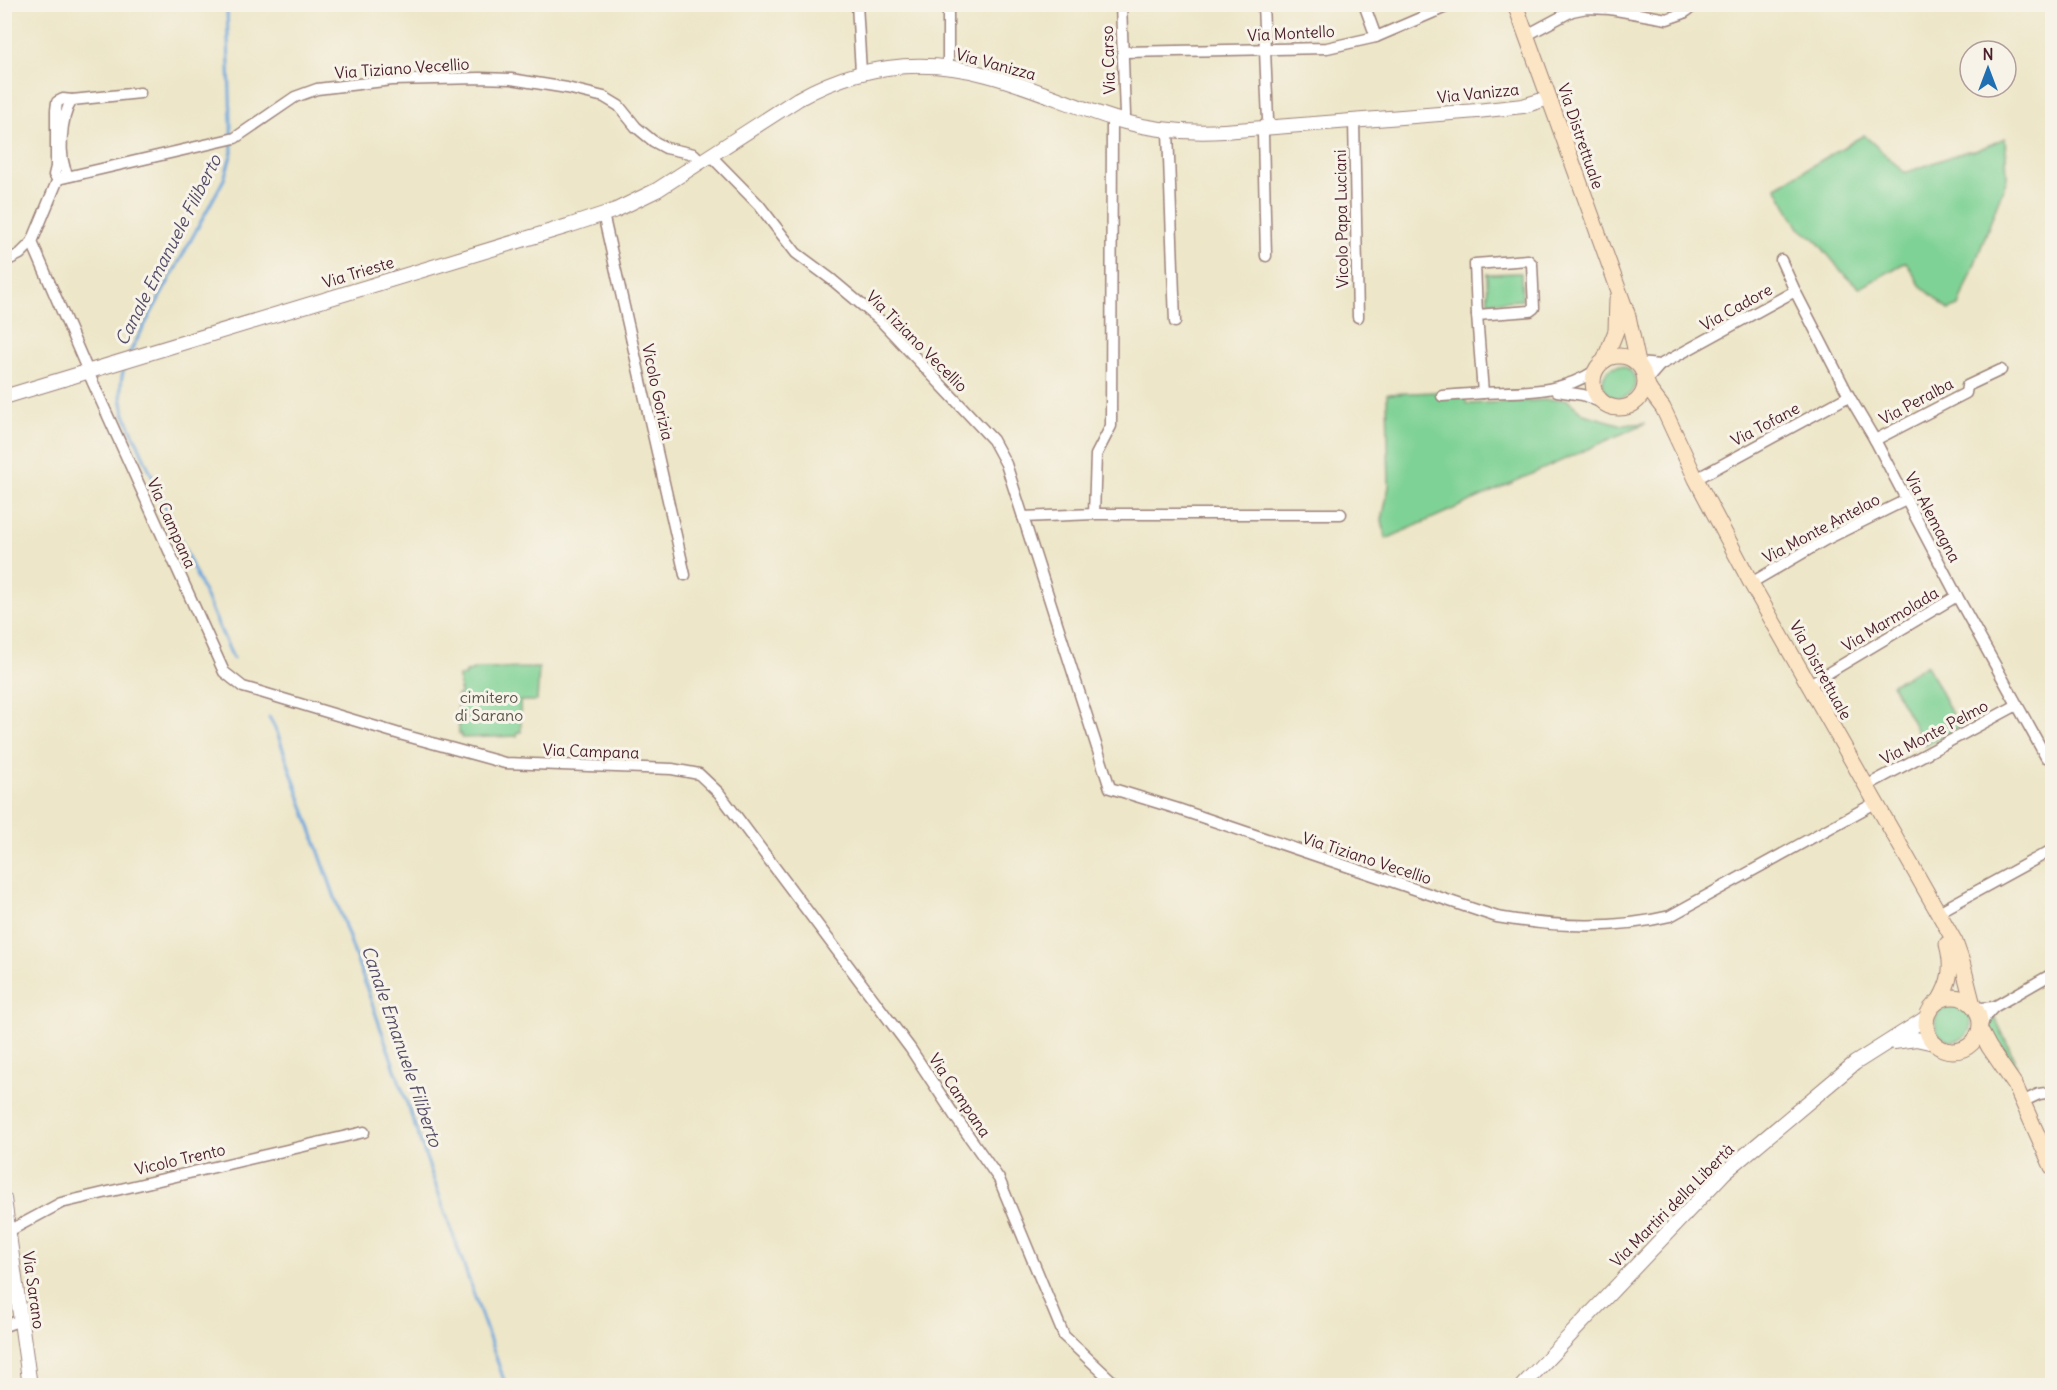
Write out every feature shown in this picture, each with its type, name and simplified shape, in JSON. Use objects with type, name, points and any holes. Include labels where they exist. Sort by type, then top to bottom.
[{"type":"main road","name":"Via Distrettuale","points":[[1515,4],[1615,278],[1628,316],[1638,363]]},
{"type":"main road","points":[[1615,278],[1616,331],[1593,386],[1599,399],[1605,404],[1620,408],[1634,404],[1650,409],[1675,434]]},
{"type":"main road","points":[[1600,366],[1610,357],[1625,356],[1638,363],[1646,381],[1645,390],[1634,404]]},
{"type":"main road","name":"Via Distrettuale","points":[[1646,381],[1650,391],[1663,408],[1696,479],[1751,583],[1954,942],[1962,962],[1973,1005],[1978,1012],[1980,1030],[1989,1047],[2007,1070],[2024,1101],[2052,1167]]},
{"type":"main road","name":"Via Distrettuale","points":[[1926,1018],[1929,1011],[1939,1001],[1948,983],[1951,967],[1939,917]]},
{"type":"main road","points":[[1939,1001],[1947,997],[1956,997],[1965,999],[1973,1005]]},
{"type":"main road","points":[[1926,1018],[1926,1027],[1934,1043]]},
{"type":"main road","points":[[1961,1050],[1973,1042],[1980,1030]]},
{"type":"main road","name":"Via Distrettuale","points":[[1934,1043],[1947,1050],[1982,1054],[2007,1070]]},
{"type":"street","points":[[857,4],[861,72]]},
{"type":"street","points":[[948,4],[948,67]]},
{"type":"street","name":"Via Carso","points":[[1119,116],[1123,52],[1121,4]]},
{"type":"street","points":[[1263,4],[1268,120],[1263,134],[1266,256]]},
{"type":"street","points":[[1364,4],[1376,37]]},
{"type":"street","name":"Via Montello","points":[[1123,52],[1328,48],[1376,37],[1453,4]]},
{"type":"street","points":[[1527,35],[1572,11],[1587,8],[1617,7],[1668,19],[1684,13],[1697,4]]},
{"type":"street","name":"Via Vanizza","points":[[706,158],[809,92],[861,72],[907,66],[948,67],[989,75],[1168,131],[1203,132],[1265,128],[1477,111],[1523,106],[1549,98]]},
{"type":"street","name":"Via Tiziano Vecellio","points":[[63,178],[231,139],[295,97],[317,88],[392,80],[496,78],[567,88],[604,97],[619,106],[636,127],[653,141],[666,148],[706,158],[759,205],[796,253],[881,321],[993,440],[1006,464],[1110,788],[1497,917],[1536,924],[1607,926],[1646,922],[1670,916],[1875,803]]},
{"type":"street","points":[[4,262],[21,254],[32,242],[63,178],[54,175],[57,102],[63,99],[140,93]]},
{"type":"street","points":[[1094,514],[1095,455],[1111,426],[1119,116]]},
{"type":"street","name":"Vicolo Papa Luciani","points":[[1354,121],[1358,317]]},
{"type":"street","points":[[1168,131],[1175,322]]},
{"type":"street","name":"Via Trieste","points":[[4,397],[603,214],[657,190],[706,158]]},
{"type":"street","name":"Vicolo Gorizia","points":[[603,214],[685,575]]},
{"type":"street","name":"Via Campana","points":[[32,242],[224,672],[243,687],[505,763],[672,769],[699,774],[720,793],[910,1048],[999,1179],[1064,1335],[1111,1380],[1113,1386]]},
{"type":"street","name":"Via Cadore","points":[[1646,381],[1660,365],[1795,291],[1781,260]]},
{"type":"street","points":[[1477,315],[1530,311],[1534,308],[1533,264],[1531,261],[1475,264],[1477,315],[1483,393]]},
{"type":"street","name":"Via Alemagna","points":[[1795,291],[1849,396],[2046,757]]},
{"type":"street","points":[[1638,363],[1660,365]]},
{"type":"street","points":[[1548,390],[1575,383],[1600,366]]},
{"type":"street","name":"Via Peralba","points":[[1875,440],[1966,393],[1967,386],[2001,370]]},
{"type":"street","points":[[1442,396],[1548,390],[1573,393],[1605,404]]},
{"type":"street","name":"Via Tofane","points":[[1696,479],[1849,396]]},
{"type":"street","name":"Via Monte Antelao","points":[[1751,583],[1825,540],[1906,500]]},
{"type":"street","points":[[1023,517],[1026,515],[1094,514],[1341,514]]},
{"type":"street","name":"Via Marmolada","points":[[1808,686],[1957,596]]},
{"type":"street","name":"Via Monte Pelmo","points":[[1866,786],[2017,705]]},
{"type":"street","points":[[1939,917],[2052,849]]},
{"type":"street","points":[[1973,1005],[1982,1008],[1994,1006],[2052,974]]},
{"type":"street","points":[[1980,1030],[1985,1017],[1994,1006]]},
{"type":"street","name":"Via Martiri della Libertà","points":[[1522,1386],[1725,1172],[1855,1063],[1926,1018]]},
{"type":"street","points":[[1889,1043],[1916,1039],[1934,1043]]},
{"type":"street","points":[[2024,1101],[2039,1094],[2052,1092]]},
{"type":"street","name":"Vicolo Trento","points":[[9,1231],[61,1203],[364,1132]]},
{"type":"street","name":"Via Sarano","points":[[4,1199],[30,1386]]},
{"type":"street","points":[[4,1326],[21,1320]]},
{"type":"green space","points":[[1864,135],[1905,173],[1966,151],[1975,151],[2005,138],[2007,178],[1959,306],[1949,310],[1920,285],[1906,262],[1860,288],[1843,273],[1815,239],[1799,228],[1776,187]]},
{"type":"green space","points":[[1521,273],[1522,300],[1488,302],[1487,274]]},
{"type":"green space","points":[[1619,366],[1631,370],[1635,382],[1631,394],[1619,398],[1607,394],[1603,382],[1607,370]]},
{"type":"green space","points":[[1462,391],[1467,404],[1566,399],[1584,414],[1623,425],[1646,423],[1386,539],[1382,520],[1389,486],[1387,394]]},
{"type":"green space","points":[[1927,665],[1959,728],[1925,746],[1892,684]]},
{"type":"green space","name":"cimitero di Sarano","points":[[539,668],[537,701],[520,701],[521,732],[517,732],[517,736],[462,738],[459,734],[457,695],[460,694],[459,676],[466,676],[466,672],[473,671],[473,669]]},
{"type":"green space","points":[[1953,1005],[1966,1010],[1971,1023],[1966,1036],[1953,1041],[1940,1036],[1935,1023],[1940,1010]]},
{"type":"green space","points":[[1993,1013],[2017,1065],[2013,1066],[1990,1034],[1987,1022]]},
{"type":"waterway","name":"Canale Emanuele Filiberto","points":[[129,354],[224,179],[232,152],[227,9]]},
{"type":"waterway","name":"Canale Emanuele Filiberto","points":[[125,366],[121,390],[125,415],[233,658]]},
{"type":"waterway","name":"Canale Emanuele Filiberto","points":[[269,717],[277,732],[506,1386]]}]
